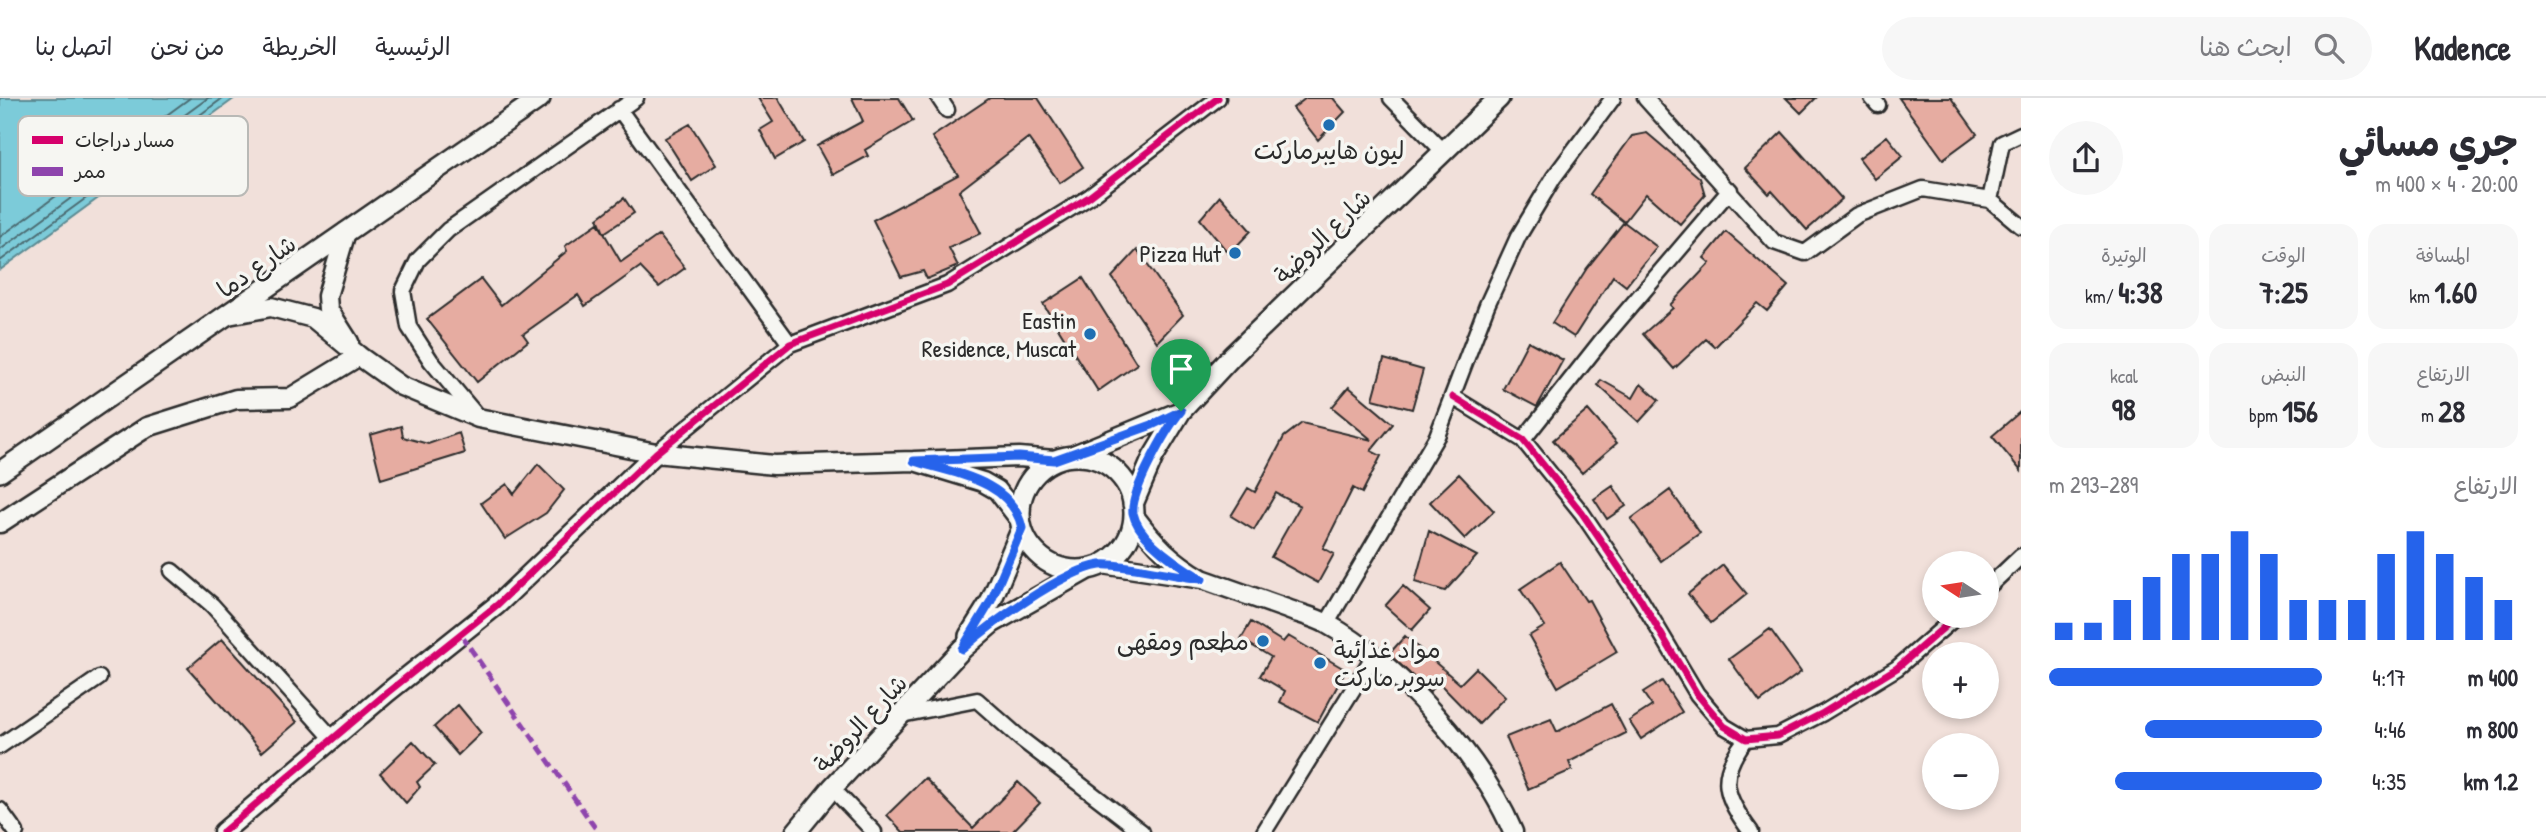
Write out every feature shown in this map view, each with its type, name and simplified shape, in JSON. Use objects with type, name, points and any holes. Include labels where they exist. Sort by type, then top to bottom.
[{"type":"main road","name":"شارع دما","points":[[0,472],[540,98]]},
{"type":"main road","name":"شارع الروضة","points":[[1133,510],[1158,447],[1181,411],[1233,356],[1499,98]]},
{"type":"main road","name":"شارع الروضة","points":[[1063,458],[1181,411]]},
{"type":"main road","points":[[1063,458],[1093,458],[1112,468],[1125,484],[1133,510],[1129,536],[1118,553],[1094,567],[1053,566],[1039,556],[1021,524],[1022,496],[1035,474],[1063,458]]},
{"type":"main road","name":"شارع الروضة","points":[[962,649],[991,601],[1021,524]]},
{"type":"main road","name":"شارع الروضة","points":[[796,832],[832,788],[962,649],[992,624],[1094,567]]},
{"type":"street","points":[[478,418],[431,361],[409,327],[404,291],[413,270],[418,260],[448,230],[636,98]]},
{"type":"street","points":[[223,832],[333,738],[497,606],[656,453],[790,344],[947,285],[1089,197],[1218,98]]},
{"type":"street","points":[[1391,98],[1444,152]]},
{"type":"street","points":[[1327,623],[1437,436],[1487,305],[1518,237],[1553,177],[1613,98]]},
{"type":"street","points":[[1645,98],[1774,242],[1805,253],[1857,215],[1923,189],[1990,200],[2021,226]]},
{"type":"street","points":[[619,109],[790,344]]},
{"type":"street","points":[[1990,200],[2002,142],[2021,134]]},
{"type":"street","points":[[1522,440],[1602,340],[1730,190]]},
{"type":"street","points":[[346,232],[330,283],[328,309],[359,356]]},
{"type":"street","points":[[228,315],[271,307],[293,311],[313,318],[401,386],[478,418],[656,453],[774,465],[1063,458]]},
{"type":"street","points":[[0,523],[146,427],[236,399],[290,398],[359,356]]},
{"type":"street","points":[[1453,397],[1522,440],[1583,513],[1697,694],[1724,726],[1746,739],[1778,736],[1823,713],[1897,668],[1943,628]]},
{"type":"street","points":[[914,461],[997,490],[1021,524]]},
{"type":"street","points":[[1133,510],[1150,540],[1164,554],[1202,579]]},
{"type":"street","points":[[1999,576],[2021,555]]},
{"type":"street","points":[[1094,567],[1202,579],[1327,623],[1373,657],[1426,704],[1479,771],[1504,810],[1513,832]]},
{"type":"street","points":[[172,571],[212,605],[333,738]]},
{"type":"street","points":[[1264,832],[1373,657]]},
{"type":"street","points":[[0,746],[99,678]]},
{"type":"street","points":[[900,716],[977,700],[1021,739],[1142,832]]},
{"type":"street","points":[[1746,739],[1733,756],[1726,778],[1728,795],[1751,832]]},
{"type":"street","points":[[832,788],[874,832]]},
{"type":"street","points":[[0,810],[16,832]]},
{"type":"water","points":[[0,98],[235,98],[210,116],[18,116],[18,196],[101,196],[0,270]]},
{"type":"building","points":[[758,98],[778,98],[804,142],[775,159],[760,130],[773,122]]},
{"type":"building","points":[[852,98],[899,98],[913,121],[865,150],[868,156],[833,175],[817,146],[863,121]]},
{"type":"building","points":[[990,98],[1038,98],[1083,167],[1060,183],[1028,138],[959,191],[981,233],[949,248],[958,266],[927,279],[923,271],[901,277],[873,220],[958,175],[932,137]]},
{"type":"building","points":[[1306,98],[1333,98],[1345,112],[1318,140],[1293,108]]},
{"type":"building","points":[[1786,98],[1816,98],[1801,113]]},
{"type":"building","points":[[1899,98],[1951,98],[1977,134],[1943,159]]},
{"type":"building","points":[[690,124],[716,165],[692,181],[665,138]]},
{"type":"building","points":[[1782,132],[1842,199],[1807,230],[1772,191],[1769,194],[1745,168]]},
{"type":"building","points":[[1647,133],[1700,178],[1705,195],[1680,224],[1646,194],[1624,222],[1590,194],[1632,136]]},
{"type":"building","points":[[1887,136],[1903,156],[1875,179],[1859,158]]},
{"type":"building","points":[[1220,196],[1251,231],[1229,254],[1200,219]]},
{"type":"building","points":[[624,198],[634,213],[604,233],[598,218]]},
{"type":"building","points":[[1624,222],[1657,247],[1626,286],[1613,276],[1574,337],[1552,323],[1587,268]]},
{"type":"building","points":[[598,223],[621,262],[659,235],[685,268],[659,287],[640,267],[585,306],[578,295],[523,334],[528,341],[477,382],[427,319],[481,279],[501,305],[567,251],[565,246]]},
{"type":"building","points":[[1726,232],[1788,286],[1767,311],[1757,303],[1715,347],[1706,339],[1674,369],[1643,334],[1673,308],[1670,305],[1710,263],[1704,258]]},
{"type":"building","points":[[1137,250],[1183,315],[1157,342],[1112,277]]},
{"type":"building","name":"Eastin Residence, Muscat","points":[[1083,278],[1137,364],[1098,391],[1043,304]]},
{"type":"building","points":[[1528,341],[1563,360],[1537,407],[1503,389]]},
{"type":"building","points":[[1384,359],[1423,370],[1412,409],[1373,399]]},
{"type":"building","points":[[1601,380],[1633,398],[1641,384],[1659,400],[1639,422],[1598,385]]},
{"type":"building","points":[[1349,387],[1393,424],[1371,451],[1381,456],[1362,493],[1353,488],[1323,548],[1334,554],[1318,583],[1271,557],[1300,506],[1276,493],[1254,530],[1231,516],[1248,488],[1255,492],[1284,437],[1302,423],[1372,440],[1332,407]]},
{"type":"building","points":[[1588,410],[1617,443],[1582,473],[1553,440]]},
{"type":"building","points":[[2021,411],[2021,471],[1992,436]]},
{"type":"building","points":[[401,426],[403,437],[428,444],[459,433],[465,453],[381,479],[370,435]]},
{"type":"building","points":[[538,464],[564,490],[546,513],[505,539],[481,503],[507,484],[514,494]]},
{"type":"building","points":[[1459,474],[1494,511],[1465,539],[1430,502]]},
{"type":"building","points":[[1613,486],[1626,506],[1607,519],[1594,499]]},
{"type":"building","points":[[1670,490],[1700,533],[1661,561],[1631,519]]},
{"type":"building","points":[[1429,531],[1477,556],[1445,591],[1415,582]]},
{"type":"building","points":[[1560,562],[1586,601],[1589,600],[1617,652],[1558,687],[1529,636],[1545,626],[1520,589]]},
{"type":"building","points":[[1723,565],[1747,594],[1711,623],[1688,594]]},
{"type":"building","points":[[1403,586],[1430,610],[1412,630],[1385,606]]},
{"type":"building","points":[[1251,622],[1283,642],[1288,636],[1346,670],[1318,722],[1280,702],[1285,691],[1260,676],[1271,657],[1241,639]]},
{"type":"building","points":[[1770,629],[1801,672],[1760,702],[1729,659]]},
{"type":"building","points":[[1405,636],[1460,684],[1476,668],[1505,697],[1479,724],[1438,682],[1429,692],[1389,654]]},
{"type":"building","points":[[222,639],[297,722],[262,752],[188,668]]},
{"type":"building","points":[[1662,681],[1682,712],[1641,739],[1629,721],[1652,706],[1643,693]]},
{"type":"building","points":[[1611,704],[1626,733],[1569,762],[1572,770],[1528,789],[1506,737],[1551,719],[1557,732]]},
{"type":"building","points":[[458,705],[481,733],[458,755],[434,727]]},
{"type":"building","points":[[413,741],[435,765],[417,782],[420,787],[406,803],[380,773]]},
{"type":"building","points":[[925,778],[973,828],[1018,782],[1040,803],[1012,832],[903,832],[887,815]]},
{"type":"marked path","points":[[461,635],[598,832]]},
{"type":"cycle path","points":[[223,832],[388,692],[497,605],[656,453],[790,344],[947,285],[1089,197],[1218,98]]},
{"type":"cycle path","points":[[1453,397],[1523,440],[1582,513],[1641,600],[1697,694],[1724,726],[1746,739],[1778,736],[1823,713],[1897,668],[1943,628]]},
{"type":"place","name":"ليون هايبرماركت","points":[[1329,125]]},
{"type":"place","name":"Pizza Hut","points":[[1235,253]]},
{"type":"place","name":"Eastin Residence, Muscat","points":[[1090,334]]},
{"type":"place","name":"مطعم ومقهى","points":[[1263,641]]},
{"type":"place","name":"مواد غذائية سوبر ماركت","points":[[1320,663]]},
{"type":"route","points":[[1181,411],[1168,428],[1153,457],[1133,503],[1133,516],[1150,540],[1172,561],[1202,579],[1102,564],[1057,584],[992,624],[962,649],[991,601],[1022,528],[1020,520],[997,490],[983,482],[914,461],[1019,457],[1054,460],[1072,456],[1181,411]]}]
